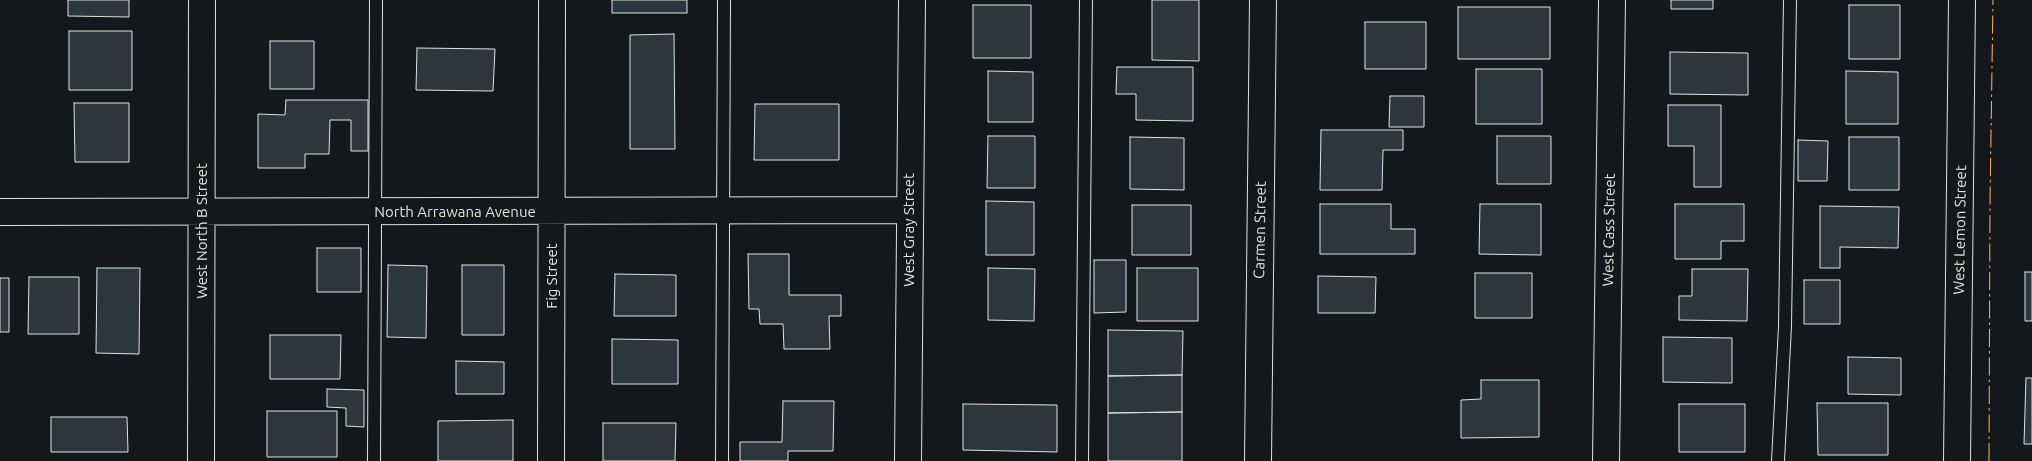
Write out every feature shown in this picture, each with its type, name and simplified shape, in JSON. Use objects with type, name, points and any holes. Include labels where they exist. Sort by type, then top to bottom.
[{"type":"street","name":"West North B Street","points":[[201,461],[202,0]]},
{"type":"street","name":"Fig Street","points":[[551,461],[552,0]]},
{"type":"street","name":"West Gray Street","points":[[908,461],[912,0]]},
{"type":"street","name":"Carmen Street","points":[[1258,461],[1263,0]]},
{"type":"street","name":"West Cass Street","points":[[1606,461],[1612,0]]},
{"type":"street","name":"West Lemon Street","points":[[1957,461],[1962,0]]},
{"type":"street","name":"North Arrawana Avenue","points":[[0,212],[910,210]]},
{"type":"lane","points":[[374,461],[376,0]]},
{"type":"lane","points":[[722,461],[724,0]]},
{"type":"lane","points":[[1082,461],[1086,0]]},
{"type":"lane","points":[[1778,461],[1785,326],[1790,0]]},
{"type":"building","points":[[68,0],[129,0],[129,17],[68,16]]},
{"type":"building","points":[[612,0],[687,0],[687,13],[612,13]]},
{"type":"building","points":[[1152,0],[1199,0],[1199,61],[1152,60]]},
{"type":"building","points":[[1671,0],[1713,0],[1713,9],[1671,9]]},
{"type":"building","points":[[973,5],[1031,5],[1031,58],[973,58]]},
{"type":"building","points":[[1849,5],[1900,5],[1900,59],[1849,59]]},
{"type":"building","points":[[1458,7],[1550,7],[1550,59],[1458,59]]},
{"type":"building","points":[[1365,22],[1426,22],[1426,69],[1365,69]]},
{"type":"building","points":[[69,31],[132,31],[132,90],[69,90]]},
{"type":"building","points":[[674,34],[675,149],[630,149],[630,35]]},
{"type":"building","points":[[270,41],[314,41],[314,89],[270,89]]},
{"type":"building","points":[[417,48],[495,49],[493,91],[416,90]]},
{"type":"building","points":[[1670,52],[1748,53],[1748,95],[1670,94]]},
{"type":"building","points":[[1117,67],[1193,67],[1193,121],[1136,120],[1136,94],[1116,94]]},
{"type":"building","points":[[1476,69],[1542,69],[1542,124],[1476,124]]},
{"type":"building","points":[[988,71],[1033,72],[1033,122],[988,122]]},
{"type":"building","points":[[1846,71],[1898,72],[1898,124],[1846,124]]},
{"type":"building","points":[[1390,96],[1424,96],[1424,127],[1389,127]]},
{"type":"building","points":[[286,100],[368,100],[368,151],[351,151],[351,120],[330,120],[329,154],[305,154],[305,168],[258,168],[258,114],[285,115]]},
{"type":"building","points":[[74,103],[129,103],[129,162],[75,162]]},
{"type":"building","points":[[755,104],[839,104],[839,160],[754,160]]},
{"type":"building","points":[[1668,105],[1721,105],[1721,187],[1694,187],[1694,146],[1668,146]]},
{"type":"building","points":[[1321,130],[1403,130],[1403,150],[1383,150],[1382,190],[1320,190]]},
{"type":"building","points":[[988,136],[1035,136],[1035,188],[987,188]]},
{"type":"building","points":[[1497,136],[1551,136],[1551,184],[1497,184]]},
{"type":"building","points":[[1130,137],[1184,138],[1184,190],[1130,189]]},
{"type":"building","points":[[1849,137],[1899,137],[1899,190],[1849,190]]},
{"type":"building","points":[[1798,140],[1828,141],[1827,181],[1798,181]]},
{"type":"building","points":[[986,201],[1034,202],[1034,255],[986,255]]},
{"type":"building","points":[[1320,204],[1391,204],[1391,229],[1415,229],[1415,254],[1320,254]]},
{"type":"building","points":[[1480,204],[1541,204],[1541,255],[1479,254]]},
{"type":"building","points":[[1675,204],[1744,204],[1744,241],[1721,241],[1721,259],[1675,259]]},
{"type":"building","points":[[1132,205],[1191,205],[1191,255],[1132,255]]},
{"type":"building","points":[[1820,206],[1899,207],[1898,248],[1840,247],[1840,268],[1820,268]]},
{"type":"building","points":[[317,248],[361,248],[361,292],[317,292]]},
{"type":"building","points":[[748,254],[789,254],[789,295],[841,295],[841,316],[829,316],[830,349],[784,349],[783,324],[760,324],[759,309],[749,309]]},
{"type":"building","points":[[1094,260],[1126,260],[1126,312],[1094,313]]},
{"type":"building","points":[[388,265],[427,266],[426,338],[387,337]]},
{"type":"building","points":[[462,265],[504,265],[504,335],[462,335]]},
{"type":"building","points":[[97,268],[140,268],[139,354],[96,353]]},
{"type":"building","points":[[988,268],[1035,269],[1034,321],[988,320]]},
{"type":"building","points":[[1137,268],[1198,268],[1198,321],[1137,321]]},
{"type":"building","points":[[1692,269],[1748,269],[1747,321],[1679,320],[1679,296],[1692,296]]},
{"type":"building","points":[[2025,272],[2032,272],[2032,321],[2025,321]]},
{"type":"building","points":[[1475,273],[1532,273],[1532,318],[1475,318]]},
{"type":"building","points":[[615,274],[676,275],[676,316],[614,316]]},
{"type":"building","points":[[1318,276],[1376,277],[1375,313],[1318,313]]},
{"type":"building","points":[[29,277],[79,277],[79,334],[28,334]]},
{"type":"building","points":[[0,278],[9,278],[9,332],[0,332]]},
{"type":"building","points":[[1804,280],[1840,280],[1840,324],[1804,324]]},
{"type":"building","points":[[1108,330],[1183,331],[1182,375],[1108,376]]},
{"type":"building","points":[[270,335],[341,335],[340,379],[270,379]]},
{"type":"building","points":[[1663,337],[1732,338],[1732,383],[1663,382]]},
{"type":"building","points":[[612,339],[678,340],[678,384],[612,384]]},
{"type":"building","points":[[1848,357],[1901,358],[1901,395],[1848,394]]},
{"type":"building","points":[[456,361],[504,362],[504,394],[456,394]]},
{"type":"building","points":[[1182,375],[1182,412],[1108,413],[1108,376]]},
{"type":"building","points":[[2026,378],[2032,378],[2032,444],[2024,444]]},
{"type":"building","points":[[1481,380],[1539,380],[1539,437],[1461,438],[1461,400],[1481,399]]},
{"type":"building","points":[[327,389],[364,390],[364,427],[346,426],[346,408],[327,407]]},
{"type":"building","points":[[783,401],[834,401],[833,451],[788,451],[788,461],[740,461],[740,442],[782,442]]},
{"type":"building","points":[[1817,403],[1888,403],[1888,455],[1818,455]]},
{"type":"building","points":[[963,404],[1057,405],[1057,452],[963,450]]},
{"type":"building","points":[[1679,404],[1745,404],[1745,452],[1679,452]]},
{"type":"building","points":[[267,411],[337,411],[337,457],[267,457]]},
{"type":"building","points":[[1182,412],[1182,461],[1108,461],[1108,413]]},
{"type":"building","points":[[51,417],[127,417],[128,452],[51,452]]},
{"type":"building","points":[[513,420],[513,461],[438,461],[438,421]]},
{"type":"building","points":[[603,423],[676,423],[675,461],[603,461]]},
{"type":"power","points":[[1989,461],[1993,0]]}]
